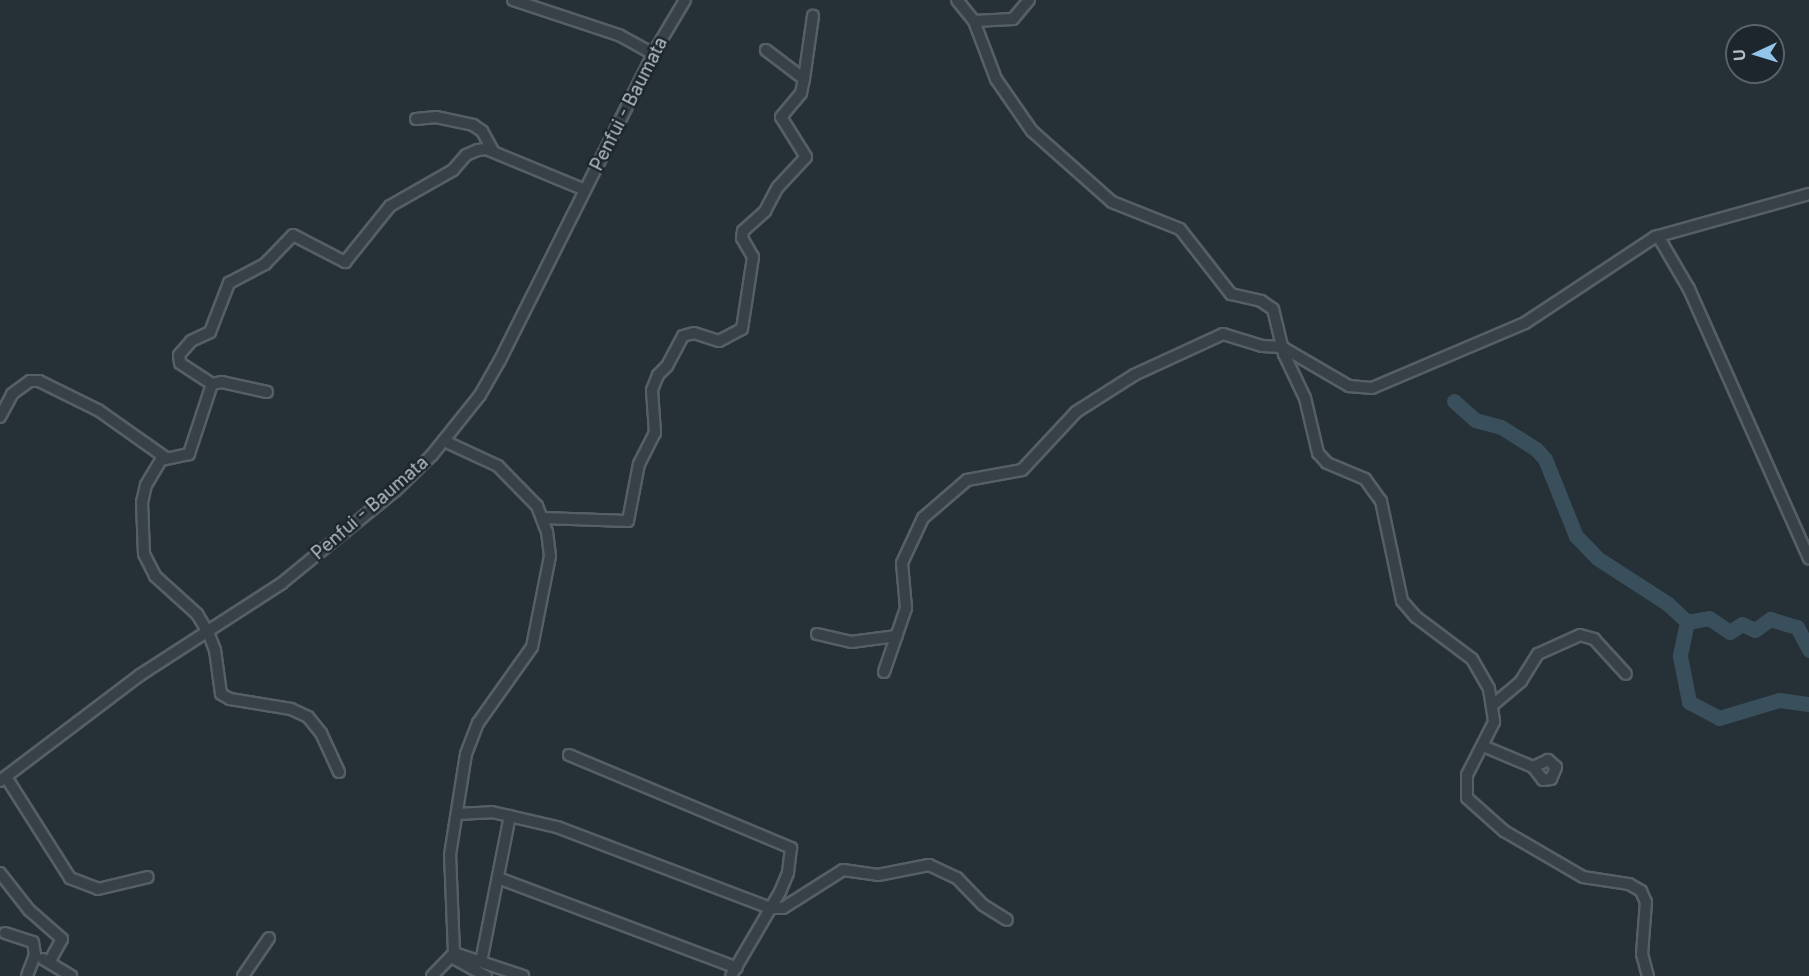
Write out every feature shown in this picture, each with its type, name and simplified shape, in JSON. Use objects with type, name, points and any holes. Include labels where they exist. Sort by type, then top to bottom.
[{"type":"street","points":[[513,0],[619,35],[653,54]]},
{"type":"street","name":"Penfui - Baumata","points":[[3,779],[131,681],[282,583],[374,509],[444,441],[480,395],[500,360],[653,54],[685,0]]},
{"type":"street","points":[[957,0],[974,21],[992,72],[1032,131],[1112,202],[1180,229],[1231,294],[1270,306],[1276,314],[1282,347],[1302,392],[1321,458],[1365,479],[1382,501],[1402,601],[1416,617],[1472,659],[1494,704],[1494,722],[1466,780],[1467,798],[1504,831],[1583,877],[1629,884],[1643,894],[1642,945],[1648,976]]},
{"type":"street","points":[[974,21],[1009,21],[1029,0]]},
{"type":"street","points":[[543,518],[620,523],[629,519],[639,464],[655,433],[652,390],[658,375],[667,366],[683,336],[694,333],[719,341],[742,329],[753,257],[743,231],[765,211],[778,186],[806,157],[781,117],[801,93],[813,16]]},
{"type":"street","points":[[766,50],[804,80]]},
{"type":"street","points":[[416,119],[436,117],[473,125],[482,131],[493,151]]},
{"type":"street","points":[[267,392],[222,382],[212,384],[180,363],[179,355],[191,341],[210,332],[231,281],[265,264],[297,234],[345,262],[390,206],[453,170],[466,155],[478,150],[493,151],[585,190]]},
{"type":"street","points":[[884,672],[906,601],[903,560],[921,522],[964,482],[1019,472],[1076,412],[1134,375],[1211,337],[1227,334],[1262,346],[1282,347],[1349,386],[1372,388],[1525,323],[1658,236],[1809,194]]},
{"type":"street","points":[[1658,236],[1689,289],[1809,558]]},
{"type":"street","points":[[0,417],[12,394],[30,381],[39,381],[98,410],[166,458]]},
{"type":"street","points":[[212,384],[189,454],[166,458],[146,485],[142,502],[144,554],[155,576],[197,614],[208,632],[215,650],[220,694],[230,699],[300,712],[315,724],[339,771]]},
{"type":"street","points":[[432,976],[452,954],[450,870],[466,754],[478,723],[529,654],[536,635],[550,556],[543,518],[537,506],[498,466],[444,441]]},
{"type":"street","points":[[817,634],[851,642],[897,636]]},
{"type":"street","points":[[1494,704],[1521,681],[1538,654],[1580,634],[1594,639],[1626,674]]},
{"type":"street","points":[[1484,746],[1533,767]]},
{"type":"street","points":[[498,878],[734,972],[788,873],[792,853],[788,845],[569,755]]},
{"type":"street","points":[[3,779],[70,878],[98,889],[148,877]]},
{"type":"street","points":[[457,814],[510,816],[557,827],[770,908],[783,908],[843,870],[878,875],[924,865],[946,870],[968,886],[983,905],[1007,920]]},
{"type":"street","points":[[481,962],[510,816]]},
{"type":"street","points":[[0,873],[29,910],[62,939],[49,962]]},
{"type":"street","points":[[5,933],[33,942],[35,954],[27,976]]},
{"type":"street","points":[[243,976],[269,938]]},
{"type":"street","points":[[35,954],[71,976]]},
{"type":"street","points":[[452,954],[523,976]]},
{"type":"street","points":[[452,954],[486,976]]},
{"type":"waterway","points":[[1454,401],[1475,420],[1501,427],[1536,449],[1545,459],[1576,536],[1597,558],[1668,604],[1687,622],[1680,656],[1689,702],[1719,718],[1779,700],[1809,704]]},
{"type":"waterway","points":[[1687,622],[1709,618],[1730,632],[1742,624],[1755,630],[1770,619],[1797,627],[1809,650]]}]
